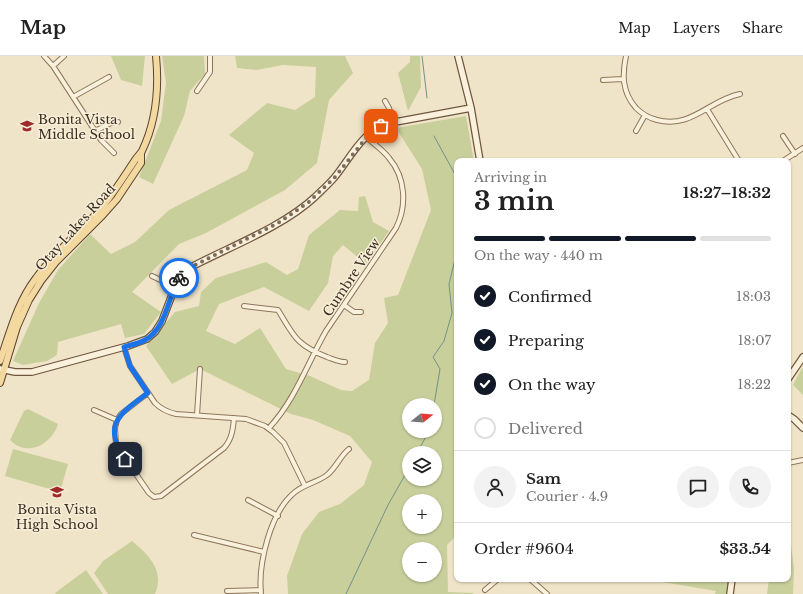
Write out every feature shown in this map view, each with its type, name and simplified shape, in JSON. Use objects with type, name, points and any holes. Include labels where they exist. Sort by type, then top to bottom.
[{"type":"main road","name":"Otay Lakes Road","points":[[0,361],[23,296],[52,257],[98,212],[141,153],[149,134],[154,110],[157,85],[156,56]]},
{"type":"main road","name":"Otay Lakes Road","points":[[0,383],[2,369],[17,327],[29,300],[41,281],[56,262],[102,217],[117,199],[141,163],[141,153]]},
{"type":"street","points":[[44,56],[53,66],[102,142],[114,153]]},
{"type":"street","points":[[53,66],[64,56]]},
{"type":"street","points":[[197,91],[210,72],[210,56]]},
{"type":"street","points":[[458,56],[471,108],[479,158]]},
{"type":"street","points":[[626,56],[623,79],[626,92],[630,100],[636,108],[645,115],[660,121],[674,122],[691,118],[730,96],[740,94]]},
{"type":"street","points":[[73,97],[109,77]]},
{"type":"street","points":[[603,80],[623,79]]},
{"type":"street","points":[[385,102],[389,108],[393,122]]},
{"type":"street","points":[[2,369],[28,373],[143,341],[155,332],[162,321],[175,287],[184,273],[195,265],[278,223],[309,202],[335,177],[366,138],[377,128],[393,122],[471,108]]},
{"type":"street","points":[[707,109],[737,158]]},
{"type":"street","points":[[636,131],[645,115]]},
{"type":"street","points":[[95,131],[113,122],[118,122]]},
{"type":"street","points":[[783,136],[794,154]]},
{"type":"street","name":"Cumbre View","points":[[269,428],[286,408],[326,331],[396,228],[400,219],[403,205],[403,186],[395,166],[384,153],[366,138]]},
{"type":"street","points":[[788,158],[803,148]]},
{"type":"street","points":[[152,276],[175,287]]},
{"type":"street","points":[[244,306],[278,310],[296,339],[302,345],[315,352],[341,362],[345,362]]},
{"type":"street","points":[[344,306],[354,312],[361,312]]},
{"type":"street","points":[[124,347],[130,366],[160,408],[176,414],[234,418],[254,421],[269,428],[281,439],[288,449],[305,486]]},
{"type":"street","points":[[791,375],[803,357]]},
{"type":"street","points":[[197,415],[200,369]]},
{"type":"street","points":[[148,393],[131,406],[117,420],[115,428],[116,445],[149,493],[154,497],[160,496],[224,448],[229,443],[232,436],[234,418]]},
{"type":"street","points":[[94,410],[117,420]]},
{"type":"street","points":[[791,418],[803,428]]},
{"type":"street","points":[[227,591],[261,592],[264,552],[271,530],[289,498],[305,486],[328,474],[341,456],[349,449]]},
{"type":"street","points":[[791,462],[803,460]]},
{"type":"street","points":[[248,500],[278,516]]},
{"type":"street","points":[[194,535],[264,552]]},
{"type":"street","points":[[485,590],[494,582]]},
{"type":"street","points":[[533,582],[547,594]]},
{"type":"street","points":[[730,594],[732,582]]},
{"type":"green space","points":[[111,56],[145,56],[142,86],[121,80]]},
{"type":"green space","points":[[162,56],[204,56],[205,74],[190,91],[184,116],[153,184],[139,177],[161,121],[166,83]]},
{"type":"green space","points":[[235,56],[345,56],[353,73],[329,100],[317,163],[285,190],[206,233],[179,244],[132,292],[161,312],[144,334],[125,338],[121,324],[58,342],[57,355],[47,361],[23,365],[13,361],[39,303],[58,270],[90,234],[111,254],[135,242],[169,210],[247,170],[254,153],[229,135],[267,103],[295,110],[315,97],[316,67],[283,65],[257,70],[237,68]]},
{"type":"green space","points":[[410,56],[420,56],[421,87],[408,111],[398,73],[410,62]]},
{"type":"green space","points":[[466,116],[473,158],[454,158],[454,538],[447,545],[448,592],[474,593],[288,594],[287,576],[302,534],[319,512],[340,504],[364,485],[372,462],[350,436],[313,420],[291,414],[200,369],[172,384],[146,346],[175,312],[199,306],[201,292],[216,278],[266,262],[287,275],[298,269],[309,235],[340,210],[358,211],[359,197],[365,196],[373,222],[389,231],[366,264],[343,245],[333,256],[328,283],[309,311],[264,287],[219,304],[206,331],[235,344],[260,328],[286,369],[310,376],[341,390],[352,391],[369,380],[375,343],[388,323],[384,298],[398,295],[431,210],[422,169],[396,128]]},
{"type":"green space","points":[[802,368],[803,369],[803,395],[793,385]]},
{"type":"green space","points":[[28,409],[58,424],[55,431],[45,443],[31,448],[24,448],[10,440],[24,411]]},
{"type":"green space","points":[[13,449],[68,464],[60,492],[5,476]]},
{"type":"green space","points":[[132,541],[154,564],[158,578],[158,586],[155,594],[108,594],[94,573],[103,561]]},
{"type":"green space","points":[[791,546],[794,569],[793,594],[767,594],[769,582],[791,582]]},
{"type":"green space","points":[[86,570],[103,594],[55,593]]},
{"type":"green space","points":[[663,582],[732,582],[730,594],[715,594],[716,591]]},
{"type":"waterway","points":[[422,56],[427,98]]},
{"type":"waterway","points":[[434,136],[454,173]]},
{"type":"waterway","points":[[435,398],[440,369],[433,357],[444,341],[452,313],[449,284],[454,263]]},
{"type":"waterway","points":[[421,446],[425,438]]},
{"type":"waterway","points":[[346,594],[388,505],[402,480]]},
{"type":"way so far","points":[[179,278],[185,271],[195,265],[278,223],[309,202],[335,177],[350,156],[366,138],[381,126]]},
{"type":"place","name":"Bonita Vista Middle School","points":[[27,126]]},
{"type":"place","name":"Bonita Vista High School","points":[[57,492]]},
{"type":"route","points":[[125,459],[115,440],[117,420],[121,414],[148,393],[130,366],[124,347],[143,341],[155,332],[162,321],[179,278]]}]
